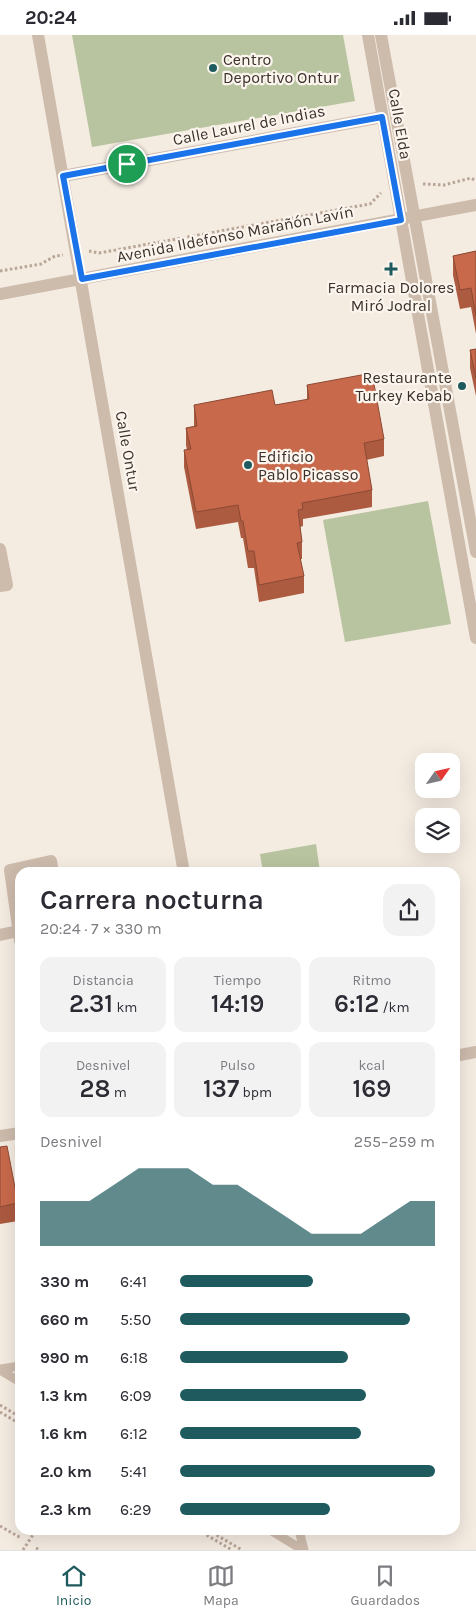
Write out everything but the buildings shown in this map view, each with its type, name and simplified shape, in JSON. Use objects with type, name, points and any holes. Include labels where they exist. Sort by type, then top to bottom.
[{"type":"street","name":"Calle Ontur","points":[[38,35],[183,867]]},
{"type":"street","name":"Calle Elda","points":[[368,35],[476,638]]},
{"type":"street","name":"Calle Elda","points":[[382,35],[476,552]]},
{"type":"street","name":"Calle Laurel de Indias","points":[[63,176],[382,117]]},
{"type":"street","name":"Avenida Ildefonso Marañón Lavín","points":[[0,294],[476,205]]},
{"type":"street","points":[[0,549],[7,585],[0,586]]},
{"type":"street","points":[[24,867],[51,861],[52,867]]},
{"type":"street","points":[[15,869],[10,870],[15,907]]},
{"type":"street","points":[[0,935],[15,936]]},
{"type":"street","points":[[460,1055],[476,1052]]},
{"type":"street","points":[[0,1136],[15,1134]]},
{"type":"lane","points":[[0,1369],[15,1367]]},
{"type":"lane","points":[[0,1369],[15,1379]]},
{"type":"lane","points":[[278,1535],[304,1550]]},
{"type":"lane","points":[[300,1535],[304,1550]]},
{"type":"path","points":[[415,184],[444,185],[471,178],[476,181]]},
{"type":"path","points":[[86,251],[99,253],[370,204],[386,190]]},
{"type":"path","points":[[0,271],[41,264],[55,256],[69,254]]},
{"type":"path","points":[[0,1405],[15,1414]]},
{"type":"path","points":[[0,1412],[15,1421]]},
{"type":"path","points":[[0,1526],[20,1538]]},
{"type":"path","points":[[23,1550],[33,1535]]},
{"type":"path","points":[[206,1535],[232,1550]]},
{"type":"path","points":[[216,1535],[242,1550]]},
{"type":"path","points":[[36,1548],[40,1550]]},
{"type":"green space","name":"Centro Deportivo Ontur","points":[[72,35],[343,35],[355,101],[92,147]]},
{"type":"green space","points":[[428,501],[451,624],[345,642],[323,520]]},
{"type":"green space","points":[[316,844],[319,867],[262,867],[260,854]]},
{"type":"place","name":"Centro Deportivo Ontur","points":[[213,68]]},
{"type":"place","name":"Farmacia Dolores Miró Jodral","points":[[391,269]]},
{"type":"place","name":"Restaurante Turkey Kebab","points":[[462,386]]},
{"type":"place","name":"Edificio Pablo Picasso","points":[[248,465]]},
{"type":"route","points":[[382,117],[401,220],[82,279],[63,176],[127,164],[382,117]]}]
